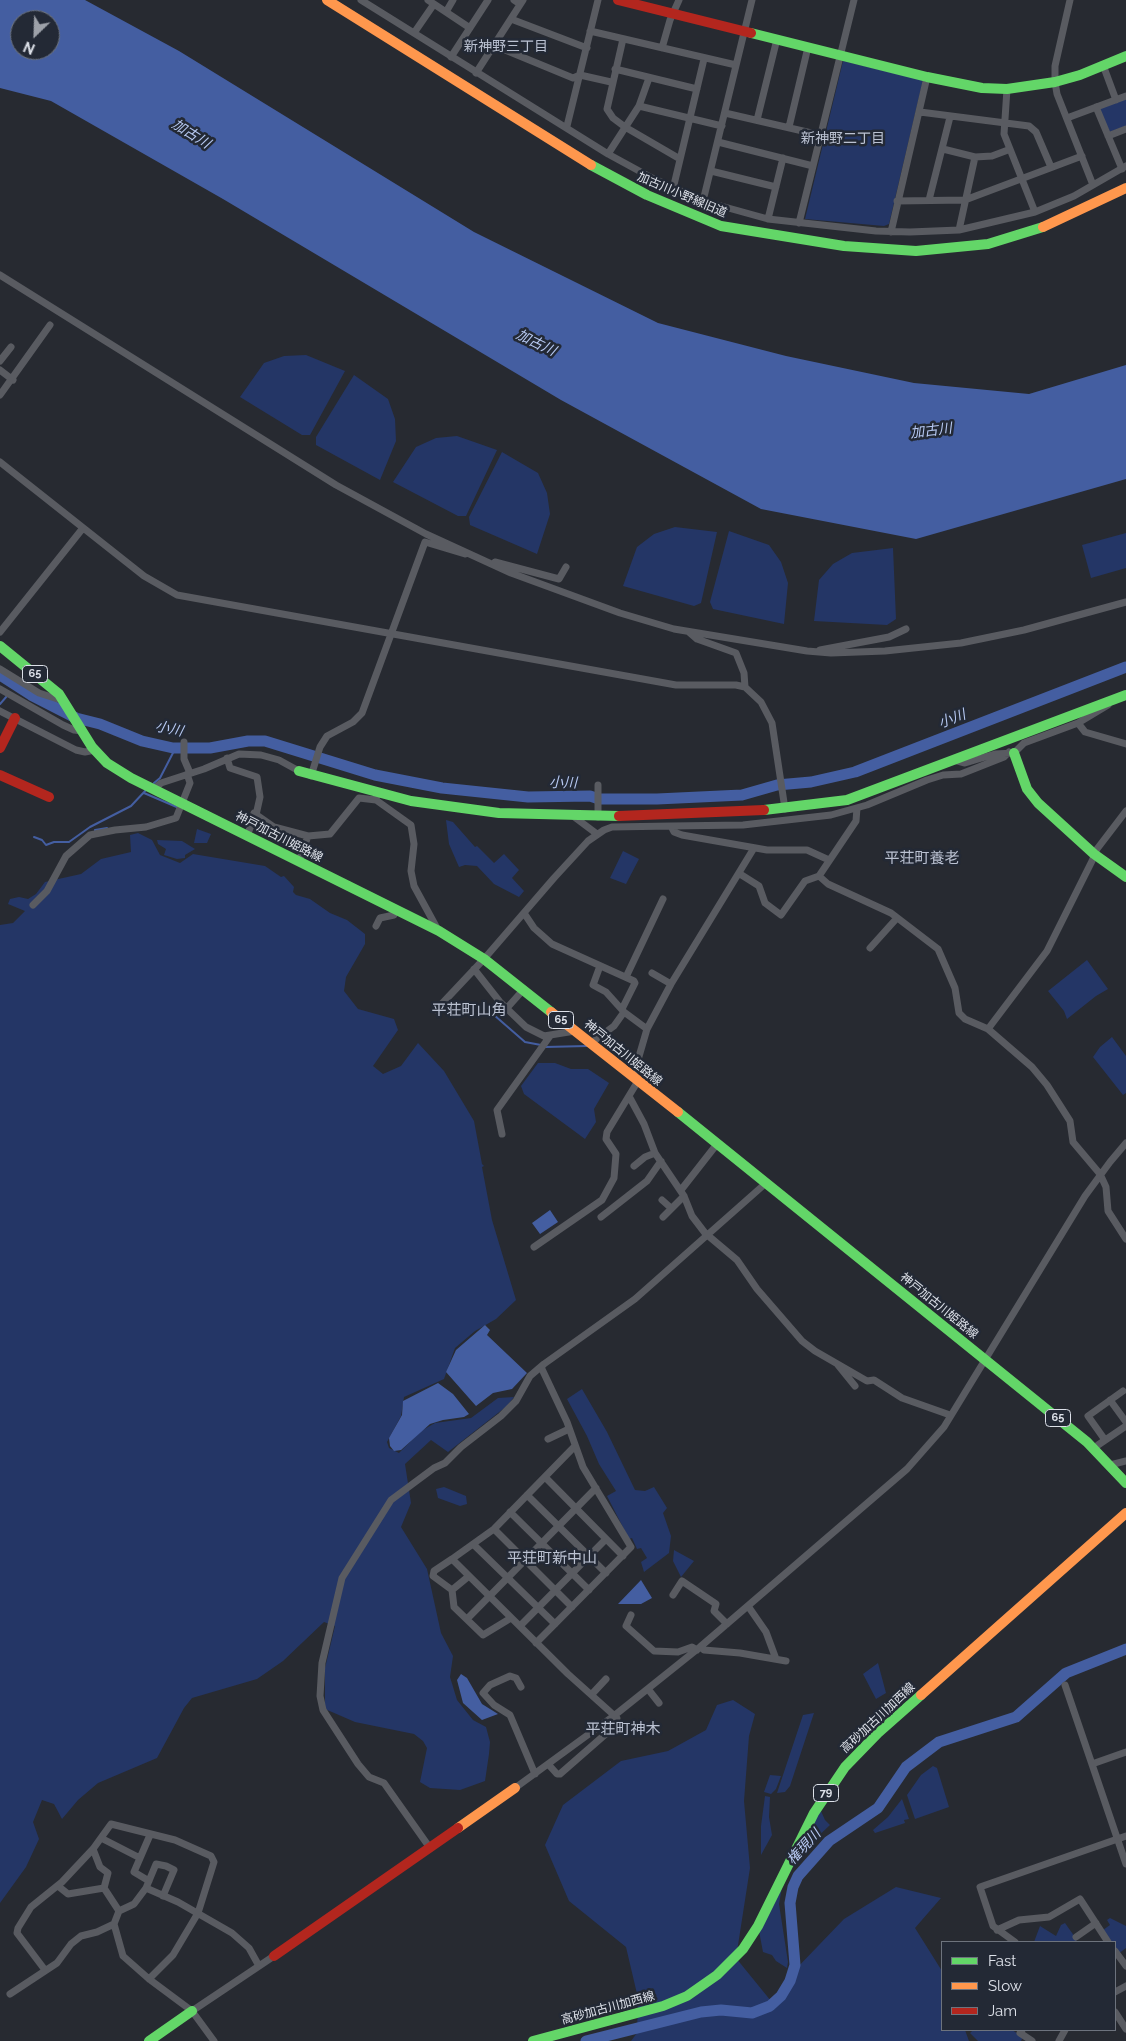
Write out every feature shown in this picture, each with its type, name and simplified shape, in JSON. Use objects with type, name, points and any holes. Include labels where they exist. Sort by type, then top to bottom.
[{"type":"street","name":"加古川小野線旧道","points":[[327,0],[609,176],[647,195],[722,226],[844,246],[916,250],[979,245],[1039,229],[1126,188]]},
{"type":"street","points":[[361,0],[476,73],[567,126],[608,154],[673,189],[703,201],[768,219],[891,232],[960,230],[1035,212],[1074,196],[1124,168],[1096,107]]},
{"type":"street","points":[[446,12],[453,0]]},
{"type":"street","points":[[451,56],[488,0]]},
{"type":"street","points":[[567,126],[598,0]]},
{"type":"street","points":[[618,0],[644,3],[674,14],[964,85],[1007,89],[1055,82],[1126,56]]},
{"type":"street","points":[[662,48],[670,20],[679,0]]},
{"type":"street","points":[[703,201],[752,0]]},
{"type":"street","points":[[799,223],[854,0]]},
{"type":"street","points":[[1070,0],[1055,66],[1055,82],[1093,185]]},
{"type":"street","points":[[476,73],[511,18],[519,1]]},
{"type":"street","points":[[414,33],[431,2],[470,28]]},
{"type":"street","points":[[511,18],[587,48]]},
{"type":"street","points":[[590,32],[736,65]]},
{"type":"street","points":[[623,39],[611,82],[606,109],[613,118],[625,127],[680,159]]},
{"type":"street","points":[[757,120],[777,40]]},
{"type":"street","points":[[493,46],[573,78],[580,74],[611,82]]},
{"type":"street","points":[[789,127],[808,47]]},
{"type":"street","points":[[673,189],[704,59]]},
{"type":"street","points":[[1103,66],[1116,100]]},
{"type":"street","points":[[616,69],[697,88]]},
{"type":"street","points":[[891,232],[928,77]]},
{"type":"street","points":[[608,154],[639,106],[649,78]]},
{"type":"street","points":[[1007,89],[1004,134],[1008,150],[1035,212]]},
{"type":"street","points":[[1067,118],[1126,96]]},
{"type":"street","points":[[639,106],[722,126]]},
{"type":"street","points":[[920,112],[1029,126],[1036,132],[1051,167]]},
{"type":"street","points":[[725,113],[820,135]]},
{"type":"street","points":[[929,200],[950,117]]},
{"type":"street","points":[[1108,136],[1126,129]]},
{"type":"street","points":[[718,142],[813,166]]},
{"type":"street","points":[[943,149],[975,157],[992,156],[1008,150]]},
{"type":"street","points":[[897,201],[965,200],[1082,156]]},
{"type":"street","points":[[960,230],[975,157]]},
{"type":"street","points":[[768,219],[783,158]]},
{"type":"street","points":[[711,171],[776,187]]},
{"type":"street","points":[[0,275],[336,485],[426,534],[511,573],[585,601],[689,632],[756,644],[831,653],[885,651],[953,644],[1024,630],[1126,602]]},
{"type":"street","points":[[0,395],[13,380],[50,325]]},
{"type":"street","points":[[0,361],[12,347]]},
{"type":"street","points":[[0,370],[13,380]]},
{"type":"street","points":[[0,462],[144,576],[177,595],[676,685],[736,685],[745,687],[757,697],[772,723],[785,808]]},
{"type":"street","points":[[0,632],[82,528]]},
{"type":"street","points":[[311,776],[320,747],[327,736],[353,722],[362,713],[425,542],[458,553],[559,579],[566,567]]},
{"type":"street","points":[[818,651],[889,637],[906,629]]},
{"type":"street","points":[[689,632],[697,639],[736,653],[744,673],[745,687]]},
{"type":"street","name":"神戸加古川姫路線","points":[[0,646],[53,688],[65,703],[95,750],[107,763],[154,789],[439,931],[484,959],[524,989],[1087,1442],[1110,1464],[1126,1484]]},
{"type":"street","points":[[0,669],[27,688],[65,703]]},
{"type":"street","points":[[0,689],[63,726],[74,730],[83,730]]},
{"type":"street","points":[[154,789],[161,783],[189,774],[226,758],[239,754],[261,754],[279,760],[299,772],[376,797],[480,811],[598,817],[785,808],[847,800],[1126,695]]},
{"type":"street","points":[[436,1010],[484,959],[554,878],[597,834],[612,827],[743,825],[830,814],[857,808],[912,785],[943,775],[961,774],[1004,757],[1024,743],[1078,723],[1106,707],[1112,701]]},
{"type":"street","points":[[0,711],[81,752],[95,750]]},
{"type":"street","points":[[0,748],[15,718]]},
{"type":"street","points":[[1078,723],[1085,732],[1126,744]]},
{"type":"street","points":[[33,905],[47,891],[66,856],[90,835],[115,830],[146,828],[173,821],[179,814],[190,783],[184,759],[184,742]]},
{"type":"street","points":[[953,759],[965,762],[1012,753]]},
{"type":"street","points":[[1012,753],[1027,789],[1038,804],[1094,854],[1126,877]]},
{"type":"street","points":[[226,758],[230,768],[257,777],[261,790],[247,835]]},
{"type":"street","points":[[0,775],[50,797]]},
{"type":"street","points":[[857,808],[881,794],[891,783]]},
{"type":"street","points":[[598,785],[598,817]]},
{"type":"street","points":[[254,814],[274,827],[308,836],[330,834],[359,798],[376,797],[411,825],[414,844],[411,871],[414,886],[439,931]]},
{"type":"street","points":[[740,874],[759,886],[765,904],[780,915],[805,881],[819,876],[856,821],[857,808]]},
{"type":"street","points":[[988,1029],[1047,951],[1094,854],[1126,811]]},
{"type":"street","points":[[572,816],[597,834]]},
{"type":"street","points":[[671,826],[674,832],[682,835],[754,848],[779,851],[807,850],[829,860]]},
{"type":"street","points":[[299,861],[308,836]]},
{"type":"street","points":[[534,1247],[602,1200],[614,1178],[616,1154],[606,1140],[607,1132],[624,1103],[630,1098],[647,1029],[671,984],[740,874],[754,848]]},
{"type":"street","points":[[819,876],[828,884],[897,918],[938,949],[955,988],[959,1013],[965,1019],[988,1029],[1032,1067],[1047,1085],[1070,1122],[1073,1142],[1100,1174],[1106,1188],[1108,1212],[1126,1239]]},
{"type":"street","points":[[626,977],[663,899]]},
{"type":"street","points":[[376,926],[380,918],[394,915],[396,910]]},
{"type":"street","points":[[524,912],[534,928],[552,944],[626,977],[635,983],[623,1011],[614,1026],[591,1044]]},
{"type":"street","points":[[870,948],[897,918]]},
{"type":"street","points":[[600,966],[593,985],[612,998],[623,1011],[647,1029]]},
{"type":"street","points":[[474,969],[526,1027],[538,1034],[550,1036],[576,1031]]},
{"type":"street","points":[[652,973],[671,984]]},
{"type":"street","points":[[507,1008],[524,989]]},
{"type":"street","points":[[502,1134],[497,1110],[545,1046],[550,1036]]},
{"type":"street","points":[[630,1098],[644,1124],[655,1153],[682,1193],[692,1216],[708,1235],[737,1260],[757,1289],[802,1341],[815,1352],[867,1381],[874,1380],[902,1398],[950,1416]]},
{"type":"street","points":[[149,2041],[430,1848],[615,1715],[698,1649],[907,1468],[944,1426],[1100,1174],[1126,1143]]},
{"type":"street","points":[[663,1216],[671,1208],[717,1144]]},
{"type":"street","points":[[634,1166],[645,1157],[655,1153]]},
{"type":"street","points":[[601,1217],[647,1181],[661,1161]]},
{"type":"street","points":[[430,1848],[384,1783],[369,1777],[358,1764],[323,1710],[320,1696],[322,1663],[335,1616],[342,1578],[391,1500],[434,1468],[445,1463],[461,1447],[508,1410],[524,1384],[541,1367],[635,1299],[766,1183]]},
{"type":"street","points":[[662,1200],[671,1208]]},
{"type":"street","points":[[838,1364],[840,1370],[855,1386]]},
{"type":"street","points":[[536,1643],[631,1547],[583,1467],[569,1429],[541,1367]]},
{"type":"street","points":[[1105,1440],[1088,1416],[1123,1391]]},
{"type":"street","points":[[1098,1445],[1126,1424],[1110,1400]]},
{"type":"street","points":[[548,1439],[569,1429]]},
{"type":"street","points":[[511,1618],[483,1635],[454,1607],[452,1590],[433,1576],[434,1571],[474,1545],[494,1529],[575,1446]]},
{"type":"street","points":[[1110,1464],[1126,1461]]},
{"type":"street","points":[[544,1477],[623,1556]]},
{"type":"street","points":[[466,1619],[596,1488]]},
{"type":"street","points":[[527,1495],[606,1573]]},
{"type":"street","points":[[510,1512],[589,1590]]},
{"type":"street","name":"高砂加古川加西線","points":[[533,2041],[664,2006],[687,1996],[717,1976],[743,1949],[758,1926],[814,1813],[845,1767],[878,1733],[1126,1513]]},
{"type":"street","points":[[494,1529],[572,1607]]},
{"type":"street","points":[[520,1626],[606,1538]]},
{"type":"street","points":[[474,1545],[555,1624]]},
{"type":"street","points":[[452,1559],[536,1643],[615,1715],[618,1720],[616,1725],[566,1770],[558,1775],[548,1764]]},
{"type":"street","points":[[452,1590],[469,1576]]},
{"type":"street","points":[[673,1595],[682,1581],[716,1604],[714,1611],[727,1624]]},
{"type":"street","points":[[748,1606],[766,1632],[776,1659]]},
{"type":"street","points":[[631,1615],[626,1626],[654,1651],[678,1652],[692,1648],[786,1661]]},
{"type":"street","points":[[521,1687],[516,1678],[510,1676],[490,1685],[483,1693],[494,1705],[510,1715],[535,1774]]},
{"type":"street","points":[[592,1694],[606,1679]]},
{"type":"street","points":[[1065,1685],[1126,1864]]},
{"type":"street","points":[[648,1689],[659,1703]]},
{"type":"street","points":[[1092,1764],[1126,1752]]},
{"type":"street","points":[[46,1970],[17,1931],[31,1907],[58,1886],[93,1849],[111,1824],[176,1840],[211,1856],[214,1862],[198,1913],[172,1955],[149,1980]]},
{"type":"street","points":[[150,1835],[134,1873],[163,1896],[198,1913],[242,1941],[259,1966]]},
{"type":"street","points":[[1014,1941],[997,1930],[990,1919],[980,1887],[1126,1836]]},
{"type":"street","points":[[101,1838],[140,1858]]},
{"type":"street","points":[[93,1849],[100,1867],[108,1873],[104,1888],[119,1911]]},
{"type":"street","points":[[163,1896],[174,1870],[156,1864],[147,1885],[134,1904],[119,1911],[114,1924],[123,1956],[149,1980],[192,2011],[214,2041]]},
{"type":"street","points":[[58,1886],[68,1894],[104,1888]]},
{"type":"street","points":[[997,1930],[1019,1920],[1049,1917],[1080,1899],[1107,1941]]},
{"type":"street","points":[[1076,1937],[1096,1923]]},
{"type":"street","points":[[10,1994],[57,1963],[71,1944],[81,1936],[114,1924]]},
{"type":"street","points":[[1116,1952],[1126,1966]]},
{"type":"street","points":[[1116,2014],[1126,2029]]},
{"type":"street","points":[[1021,2031],[1020,2033],[1032,2041]]},
{"type":"shaded area","points":[[843,61],[923,80],[889,224],[884,226],[805,219]]},
{"type":"shaded area","points":[[1126,97],[1126,126],[1110,132],[1099,111],[1102,107]]},
{"type":"shaded area","points":[[306,355],[345,371],[310,435],[302,435],[240,397],[264,363],[284,356]]},
{"type":"shaded area","points":[[354,375],[388,399],[395,419],[396,441],[380,480],[316,445],[316,437]]},
{"type":"shaded area","points":[[457,436],[497,450],[466,516],[458,516],[393,482],[416,447],[436,438]]},
{"type":"shaded area","points":[[502,452],[538,473],[547,493],[550,514],[537,554],[470,525],[469,517]]},
{"type":"shaded area","points":[[675,527],[717,532],[701,603],[694,606],[623,586],[637,547],[654,534]]},
{"type":"shaded area","points":[[729,531],[769,545],[781,562],[788,583],[784,624],[713,609],[710,602]]},
{"type":"shaded area","points":[[1126,533],[1126,568],[1091,578],[1082,545]]},
{"type":"shaded area","points":[[893,548],[896,619],[887,625],[814,621],[819,580],[833,564],[852,553]]},
{"type":"shaded area","points":[[446,820],[453,822],[475,847],[477,846],[494,863],[504,854],[519,870],[512,878],[524,891],[519,897],[494,884],[477,866],[465,865],[459,867],[449,844]]},
{"type":"shaded area","points":[[197,829],[211,834],[207,843],[194,843]]},
{"type":"shaded area","points":[[138,833],[152,840],[160,855],[180,863],[193,854],[265,866],[281,877],[284,876],[294,887],[293,892],[296,895],[310,899],[330,913],[347,920],[365,934],[365,944],[346,977],[344,991],[358,1009],[394,1019],[398,1030],[373,1066],[383,1074],[401,1066],[418,1043],[444,1071],[474,1121],[482,1164],[484,1166],[482,1167],[492,1220],[516,1300],[496,1319],[475,1331],[455,1348],[444,1379],[404,1397],[401,1416],[387,1442],[389,1448],[399,1453],[421,1431],[435,1423],[471,1418],[498,1398],[514,1397],[507,1406],[448,1452],[431,1440],[405,1464],[411,1503],[401,1527],[427,1569],[441,1633],[453,1656],[450,1677],[457,1700],[473,1720],[486,1727],[490,1742],[489,1754],[485,1781],[460,1790],[430,1788],[420,1782],[427,1748],[423,1741],[414,1734],[355,1722],[325,1709],[325,1668],[335,1626],[324,1622],[283,1661],[257,1679],[192,1698],[184,1708],[157,1758],[98,1783],[78,1800],[62,1819],[54,1804],[42,1800],[33,1822],[39,1839],[26,1867],[0,1903],[0,925],[13,923],[25,911],[8,904],[10,899],[19,897],[28,899],[36,894],[45,882],[81,874],[101,859],[131,852],[130,835]]},
{"type":"shaded area","points":[[157,840],[182,841],[195,849],[185,855],[185,858],[177,859],[164,855],[166,849],[158,844]]},
{"type":"shaded area","points":[[623,851],[639,859],[626,884],[610,878]]},
{"type":"shaded area","points":[[1087,960],[1108,989],[1067,1019],[1064,1011],[1048,991]]},
{"type":"shaded area","points":[[1112,1037],[1126,1056],[1126,1093],[1123,1095],[1093,1057],[1100,1047]]},
{"type":"shaded area","points":[[538,1063],[555,1063],[571,1069],[588,1069],[609,1083],[594,1109],[596,1122],[585,1139],[524,1094],[521,1086]]},
{"type":"shaded area","points":[[582,1389],[607,1432],[635,1490],[645,1491],[654,1487],[667,1508],[663,1513],[671,1536],[669,1553],[644,1572],[641,1562],[647,1558],[641,1548],[637,1549],[632,1538],[629,1539],[607,1496],[616,1491],[599,1464],[587,1436],[567,1399]]},
{"type":"shaded area","points":[[444,1487],[466,1496],[467,1504],[460,1506],[438,1498],[436,1489]]},
{"type":"shaded area","points":[[674,1550],[694,1561],[681,1577],[673,1561]]},
{"type":"shaded area","points":[[878,1663],[886,1693],[876,1699],[863,1674]]},
{"type":"shaded area","points":[[733,1700],[755,1714],[749,1736],[744,1801],[750,1868],[736,1958],[771,2001],[793,1972],[844,1919],[896,1887],[941,1898],[915,1928],[941,1969],[941,2031],[965,2031],[969,2041],[631,2041],[637,2033],[638,1998],[626,1947],[569,1901],[545,1845],[563,1805],[621,1761],[668,1751],[706,1730],[717,1705]]},
{"type":"shaded area","points":[[814,1713],[790,1786],[785,1792],[777,1793],[803,1715]]},
{"type":"shaded area","points":[[933,1766],[937,1768],[949,1807],[915,1819],[907,1795],[921,1775]]},
{"type":"shaded area","points":[[770,1775],[781,1776],[776,1789],[771,1794],[764,1792]]},
{"type":"shaded area","points":[[765,1796],[770,1797],[769,1817],[772,1835],[761,1855],[761,1826]]},
{"type":"shaded area","points":[[902,1799],[909,1819],[904,1820],[905,1823],[875,1833],[873,1830],[888,1817]]},
{"type":"shaded area","points":[[820,1809],[825,1820],[830,1825],[809,1845],[790,1870]]},
{"type":"shaded area","points":[[782,1887],[779,1904],[788,1962],[787,1968],[776,1961],[772,1955],[763,1952],[759,1931]]},
{"type":"shaded area","points":[[1110,1918],[1126,1926],[1126,1948],[1118,1954],[1116,1941],[1109,1941],[1103,1930],[1110,1925],[1107,1920]]},
{"type":"shaded area","points":[[1065,1923],[1076,1941],[1034,1941],[1040,1926],[1056,1936],[1061,1925]]},
{"type":"shaded area","points":[[972,2031],[1014,2031],[1023,2037],[1021,2041],[978,2041],[970,2033]]},
{"type":"water","name":"加古川","points":[[0,0],[85,0],[179,51],[474,232],[658,323],[786,356],[914,383],[1029,394],[1126,365],[1126,479],[916,539],[761,509],[561,400],[223,199],[51,101],[0,88]]},
{"type":"water","points":[[550,1210],[558,1222],[540,1234],[532,1223]]},
{"type":"water","points":[[485,1325],[490,1330],[487,1335],[527,1373],[512,1389],[493,1393],[476,1406],[446,1372],[456,1350]]},
{"type":"water","points":[[438,1383],[453,1394],[469,1414],[464,1417],[430,1424],[401,1450],[394,1451],[390,1446],[389,1438],[402,1415],[403,1401]]},
{"type":"water","points":[[641,1580],[652,1598],[641,1604],[618,1604]]},
{"type":"water","points":[[461,1674],[467,1678],[482,1704],[498,1714],[482,1720],[463,1703],[457,1680]]},
{"type":"waterway","name":"小川","points":[[0,675],[31,695],[76,718],[100,724],[142,741],[173,748],[210,748],[248,741],[265,741],[375,775],[442,788],[528,797],[590,796],[599,799],[657,799],[742,795],[777,785],[811,782],[855,772],[1126,667]]},
{"type":"waterway","points":[[0,704],[7,696]]},
{"type":"waterway","points":[[154,783],[160,778],[175,749]]},
{"type":"waterway","points":[[34,837],[42,840],[46,845],[54,842],[69,842],[90,827],[131,806],[146,790]]},
{"type":"waterway","points":[[144,793],[179,808]]},
{"type":"waterway","points":[[95,830],[107,828]]},
{"type":"waterway","points":[[494,1015],[525,1042],[541,1045]]},
{"type":"waterway","points":[[545,1047],[587,1046]]},
{"type":"waterway","name":"権現川","points":[[586,2041],[701,2012],[721,2010],[752,2013],[770,2006],[781,1996],[790,1981],[795,1965],[790,1903],[793,1887],[798,1876],[829,1841],[878,1808],[906,1767],[939,1742],[1016,1717],[1066,1673],[1126,1649]]},
{"type":"traffic: fast","points":[[751,33],[927,77],[982,88],[1007,89],[1055,82],[1080,75],[1126,56]]},
{"type":"traffic: fast","points":[[591,165],[647,195],[721,226],[844,246],[916,251],[988,244],[1043,227]]},
{"type":"traffic: fast","points":[[0,646],[59,694],[92,747],[107,763],[131,778],[439,931],[484,959],[551,1012]]},
{"type":"traffic: fast","points":[[764,810],[847,800],[1126,695]]},
{"type":"traffic: fast","points":[[1014,753],[1027,789],[1038,803],[1094,854],[1126,877]]},
{"type":"traffic: fast","points":[[299,771],[411,801],[499,813],[619,816]]},
{"type":"traffic: fast","points":[[678,1112],[1087,1442],[1126,1483]]},
{"type":"traffic: fast","points":[[533,2041],[663,2006],[687,1996],[717,1975],[743,1949],[758,1926],[814,1813],[845,1767],[878,1733],[921,1695]]},
{"type":"traffic: fast","points":[[149,2041],[192,2011]]},
{"type":"traffic: slow","points":[[327,0],[591,165]]},
{"type":"traffic: slow","points":[[1043,227],[1126,188]]},
{"type":"traffic: slow","points":[[551,1012],[678,1112]]},
{"type":"traffic: slow","points":[[921,1695],[1126,1513]]},
{"type":"traffic: slow","points":[[458,1828],[515,1788]]},
{"type":"traffic: jam","points":[[618,0],[751,33]]},
{"type":"traffic: jam","points":[[0,748],[15,718]]},
{"type":"traffic: jam","points":[[0,775],[49,797]]},
{"type":"traffic: jam","points":[[619,816],[764,810]]},
{"type":"traffic: jam","points":[[274,1956],[458,1828]]},
{"type":"district","name":"新神野三丁目","points":[[506,47]]},
{"type":"district","name":"新神野二丁目","points":[[843,139]]},
{"type":"district","name":"平荘町養老","points":[[922,858]]},
{"type":"district","name":"平荘町山角","points":[[469,1010]]},
{"type":"district","name":"平荘町新中山","points":[[552,1558]]},
{"type":"district","name":"平荘町神木","points":[[623,1729]]}]
